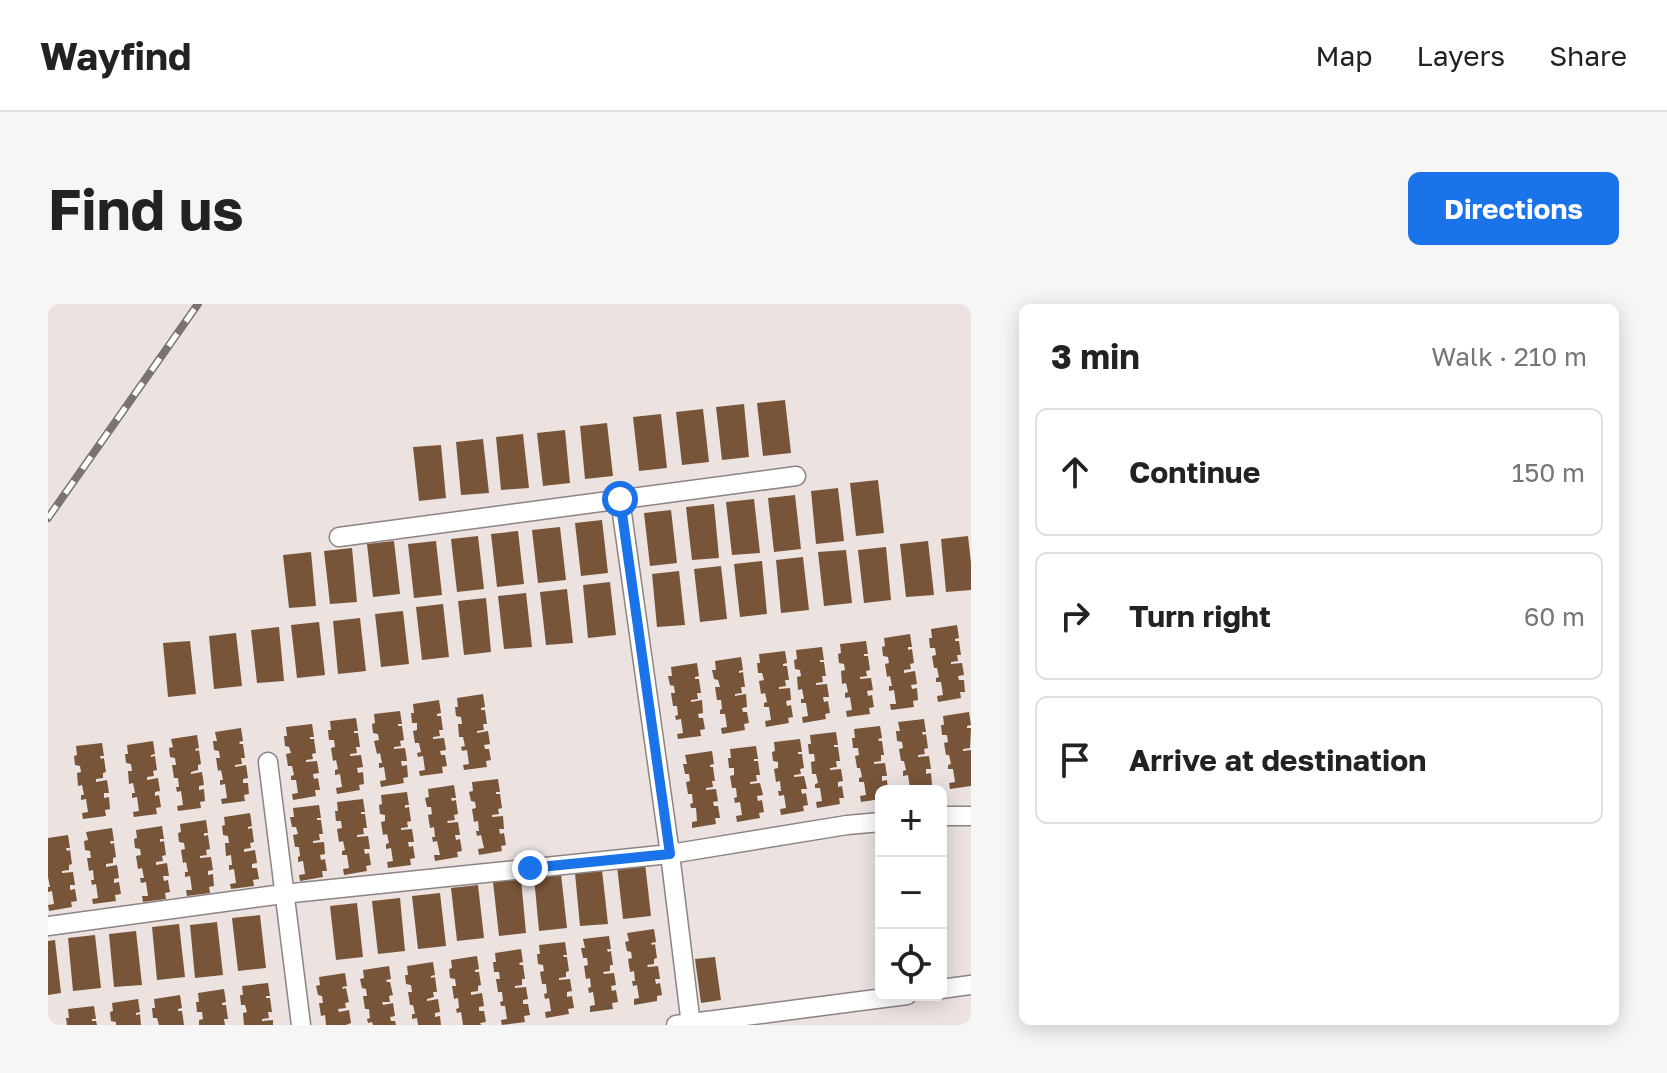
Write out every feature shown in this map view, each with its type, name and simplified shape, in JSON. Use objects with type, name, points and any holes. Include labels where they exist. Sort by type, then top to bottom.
[{"type":"street","points":[[339,537],[796,476]]},
{"type":"street","points":[[620,499],[670,854],[686,1024],[875,999]]},
{"type":"street","points":[[268,762],[301,1025]]},
{"type":"street","points":[[947,816],[971,816]]},
{"type":"street","points":[[48,926],[283,894],[670,854],[875,823]]},
{"type":"street","points":[[947,988],[971,985]]},
{"type":"building","points":[[785,400],[791,453],[763,456],[757,403]]},
{"type":"building","points":[[744,404],[749,457],[722,460],[716,407]]},
{"type":"building","points":[[703,409],[709,462],[682,465],[676,412]]},
{"type":"building","points":[[661,414],[667,468],[639,471],[633,417]]},
{"type":"building","points":[[607,423],[613,476],[585,479],[580,426]]},
{"type":"building","points":[[565,430],[570,483],[543,486],[537,433]]},
{"type":"building","points":[[523,434],[529,488],[501,490],[496,437]]},
{"type":"building","points":[[483,439],[489,493],[461,495],[456,442]]},
{"type":"building","points":[[441,445],[446,498],[419,501],[413,447]]},
{"type":"building","points":[[878,480],[884,533],[856,536],[850,483]]},
{"type":"building","points":[[838,488],[844,541],[816,544],[811,491]]},
{"type":"building","points":[[795,495],[801,549],[774,552],[768,498]]},
{"type":"building","points":[[754,499],[760,553],[732,555],[726,502]]},
{"type":"building","points":[[714,504],[719,558],[692,560],[686,507]]},
{"type":"building","points":[[671,510],[677,563],[650,566],[644,513]]},
{"type":"building","points":[[602,520],[608,573],[581,576],[575,523]]},
{"type":"building","points":[[560,527],[566,580],[538,583],[532,530]]},
{"type":"building","points":[[518,531],[524,584],[497,587],[491,534]]},
{"type":"building","points":[[478,536],[484,589],[457,592],[451,539]]},
{"type":"building","points":[[968,536],[971,590],[946,592],[941,539]]},
{"type":"building","points":[[394,541],[400,594],[373,597],[367,544]]},
{"type":"building","points":[[436,541],[442,595],[414,598],[408,544]]},
{"type":"building","points":[[928,541],[934,595],[906,597],[900,544]]},
{"type":"building","points":[[886,547],[891,600],[864,603],[858,550]]},
{"type":"building","points":[[352,548],[357,602],[330,604],[324,551]]},
{"type":"building","points":[[846,550],[852,603],[824,606],[818,552]]},
{"type":"building","points":[[311,552],[316,606],[289,608],[283,555]]},
{"type":"building","points":[[803,557],[809,610],[781,613],[776,560]]},
{"type":"building","points":[[762,561],[767,614],[740,617],[734,564]]},
{"type":"building","points":[[721,566],[727,619],[700,622],[694,569]]},
{"type":"building","points":[[679,571],[685,625],[657,627],[652,574]]},
{"type":"building","points":[[610,582],[616,635],[588,638],[583,585]]},
{"type":"building","points":[[567,589],[573,643],[546,645],[540,592]]},
{"type":"building","points":[[526,593],[532,647],[504,649],[498,596]]},
{"type":"building","points":[[486,598],[491,652],[464,655],[458,601]]},
{"type":"building","points":[[443,604],[449,657],[422,660],[416,607]]},
{"type":"building","points":[[403,611],[409,664],[381,667],[375,614]]},
{"type":"building","points":[[360,618],[366,671],[338,674],[333,621]]},
{"type":"building","points":[[319,622],[325,675],[297,678],[291,625]]},
{"type":"building","points":[[957,625],[959,638],[955,641],[959,641],[961,655],[957,655],[958,661],[951,664],[962,663],[964,675],[958,676],[959,680],[964,680],[965,692],[960,692],[961,698],[938,702],[937,696],[943,695],[941,682],[936,682],[939,677],[932,656],[936,655],[935,648],[930,648],[931,629]]},
{"type":"building","points":[[279,627],[284,681],[257,683],[251,630]]},
{"type":"building","points":[[236,633],[242,686],[214,689],[209,636]]},
{"type":"building","points":[[910,634],[912,647],[908,650],[912,649],[914,663],[904,673],[915,671],[917,684],[911,685],[912,689],[917,688],[918,700],[913,701],[914,707],[891,710],[890,704],[896,704],[894,690],[889,691],[889,686],[892,686],[885,664],[889,663],[888,657],[883,656],[884,638]]},
{"type":"building","points":[[190,641],[196,694],[168,697],[163,643]]},
{"type":"building","points":[[866,641],[868,654],[864,656],[868,656],[870,670],[866,671],[867,676],[860,679],[871,678],[873,690],[867,691],[868,696],[872,695],[874,707],[869,708],[870,714],[847,717],[846,711],[852,710],[850,697],[845,698],[848,692],[846,683],[842,684],[841,671],[845,670],[844,664],[839,663],[840,644]]},
{"type":"building","points":[[822,647],[824,660],[820,662],[824,662],[826,676],[822,676],[823,682],[816,685],[827,684],[829,697],[823,697],[824,702],[828,701],[830,713],[825,714],[826,719],[803,723],[802,717],[808,716],[806,703],[801,703],[804,699],[802,689],[798,690],[797,677],[801,676],[800,670],[795,669],[796,650]]},
{"type":"building","points":[[785,651],[787,663],[783,666],[787,666],[789,680],[785,680],[786,686],[779,689],[790,688],[791,700],[786,701],[787,706],[791,705],[793,717],[788,718],[789,723],[766,727],[765,721],[771,720],[769,707],[764,707],[767,702],[765,693],[761,694],[759,681],[764,680],[762,673],[758,673],[759,654]]},
{"type":"building","points":[[741,657],[743,670],[739,673],[743,672],[745,687],[741,687],[742,693],[735,696],[746,694],[747,707],[742,708],[743,712],[747,712],[749,723],[744,724],[745,730],[722,734],[721,728],[727,727],[725,714],[720,714],[721,700],[717,700],[715,687],[720,687],[712,670],[716,670],[715,661]]},
{"type":"building","points":[[697,663],[699,676],[695,679],[699,679],[701,693],[697,693],[698,699],[691,702],[702,700],[703,713],[698,714],[699,718],[703,718],[705,729],[700,730],[701,736],[678,739],[677,734],[683,733],[681,719],[676,720],[677,706],[673,706],[671,693],[675,693],[674,686],[670,685],[668,676],[672,676],[671,667]]},
{"type":"building","points":[[483,694],[485,707],[481,710],[485,710],[487,724],[483,724],[484,730],[477,733],[488,731],[490,744],[484,745],[485,749],[489,749],[491,760],[486,761],[487,767],[464,770],[463,765],[469,764],[467,750],[462,751],[461,747],[465,746],[463,737],[459,737],[458,724],[462,724],[461,717],[456,716],[457,698]]},
{"type":"building","points":[[439,700],[441,713],[437,716],[441,716],[443,730],[439,730],[440,736],[433,739],[444,738],[446,750],[440,751],[441,755],[445,755],[447,766],[442,767],[443,773],[420,776],[419,771],[425,770],[423,756],[418,757],[417,753],[421,752],[419,743],[415,743],[413,731],[417,730],[417,723],[412,723],[413,704]]},
{"type":"building","points":[[400,711],[402,724],[398,726],[402,726],[404,740],[400,741],[401,746],[394,749],[405,748],[407,761],[401,761],[402,766],[407,765],[408,777],[403,778],[404,783],[381,787],[380,781],[386,780],[384,767],[379,768],[379,763],[382,763],[374,741],[379,740],[378,734],[373,733],[374,714]]},
{"type":"building","points":[[969,712],[971,725],[967,728],[971,728],[970,748],[963,751],[971,750],[971,786],[950,789],[949,783],[955,782],[953,769],[948,769],[951,764],[944,743],[948,742],[947,735],[942,735],[943,716]]},
{"type":"building","points":[[356,718],[358,731],[354,733],[358,733],[360,747],[356,747],[357,753],[350,756],[361,755],[363,767],[357,768],[358,773],[363,772],[364,784],[359,785],[360,790],[337,794],[336,788],[342,787],[340,774],[335,775],[338,769],[331,748],[335,747],[334,740],[329,740],[330,721]]},
{"type":"building","points":[[924,719],[926,732],[922,732],[926,734],[928,748],[924,749],[925,754],[918,757],[929,756],[931,769],[926,769],[926,774],[931,773],[932,785],[910,785],[908,775],[903,776],[906,770],[899,749],[903,748],[902,742],[897,741],[896,731],[900,731],[898,722]]},
{"type":"building","points":[[312,724],[314,737],[310,739],[314,739],[316,753],[312,754],[313,759],[306,762],[317,761],[319,773],[313,774],[314,779],[318,778],[320,790],[315,790],[316,796],[293,800],[292,794],[298,793],[296,780],[291,780],[294,775],[292,766],[288,766],[286,754],[291,753],[285,746],[286,727]]},
{"type":"building","points":[[880,726],[882,738],[878,739],[882,741],[884,755],[881,755],[881,761],[874,764],[885,763],[887,776],[882,776],[882,781],[887,780],[887,785],[875,785],[875,800],[861,802],[860,796],[866,795],[864,782],[859,782],[862,777],[855,756],[859,755],[858,748],[853,748],[854,729]]},
{"type":"building","points":[[241,728],[243,741],[239,742],[243,744],[245,758],[241,758],[242,764],[235,767],[246,765],[248,778],[243,779],[243,783],[248,783],[249,794],[244,795],[245,801],[222,804],[221,799],[227,798],[225,784],[220,785],[220,780],[223,780],[216,758],[220,758],[219,751],[214,750],[213,741],[217,741],[215,732]]},
{"type":"building","points":[[836,732],[838,745],[834,747],[838,747],[840,761],[836,761],[837,767],[830,770],[841,769],[843,781],[838,782],[838,787],[842,786],[844,798],[839,798],[840,804],[817,808],[816,802],[822,801],[820,788],[815,788],[818,783],[816,774],[812,774],[811,762],[815,761],[814,754],[809,754],[810,735]]},
{"type":"building","points":[[197,735],[199,748],[195,749],[199,750],[201,764],[191,774],[202,772],[204,785],[199,786],[199,790],[204,789],[205,801],[200,802],[201,808],[178,811],[177,806],[183,805],[181,791],[177,792],[176,787],[179,787],[178,778],[174,778],[172,765],[176,765],[175,758],[170,757],[169,748],[173,747],[171,739]]},
{"type":"building","points":[[800,739],[802,752],[798,754],[802,754],[804,768],[800,769],[801,774],[794,777],[804,776],[807,789],[801,789],[802,794],[806,793],[808,805],[803,806],[804,811],[781,815],[780,809],[786,808],[784,795],[779,796],[780,781],[776,782],[774,769],[778,768],[778,762],[773,761],[774,742]]},
{"type":"building","points":[[153,741],[155,754],[151,757],[155,756],[157,770],[147,780],[158,778],[160,791],[155,792],[155,796],[159,795],[161,807],[156,808],[157,814],[134,817],[133,812],[139,811],[137,797],[132,798],[132,793],[135,793],[133,783],[129,784],[128,771],[132,771],[131,764],[126,763],[127,745]]},
{"type":"building","points":[[102,743],[104,756],[100,756],[104,758],[106,772],[96,782],[107,780],[109,793],[104,793],[104,798],[109,797],[110,809],[105,810],[106,816],[83,819],[82,813],[88,812],[86,799],[81,800],[81,795],[84,795],[82,785],[78,786],[77,773],[81,772],[80,766],[75,765],[76,746]]},
{"type":"building","points":[[756,746],[758,759],[754,761],[758,761],[760,775],[756,775],[757,781],[750,784],[760,783],[763,795],[757,796],[758,801],[762,800],[764,812],[759,813],[760,818],[737,822],[736,816],[742,815],[740,802],[735,803],[736,788],[732,788],[730,776],[734,775],[734,768],[729,768],[730,749]]},
{"type":"building","points":[[712,751],[714,764],[710,767],[713,767],[715,781],[712,781],[713,787],[706,790],[716,789],[718,801],[713,802],[714,806],[718,806],[720,818],[715,818],[716,824],[692,828],[692,822],[697,821],[696,808],[691,808],[690,804],[693,803],[686,782],[690,781],[689,774],[685,774],[683,764],[687,764],[685,755]]},
{"type":"building","points":[[498,779],[500,792],[496,794],[500,794],[502,808],[498,809],[499,814],[492,817],[503,816],[504,829],[499,829],[500,834],[504,833],[506,845],[501,846],[502,851],[479,855],[478,849],[484,848],[481,835],[477,836],[478,821],[474,822],[472,809],[476,808],[475,802],[471,801],[469,792],[473,791],[472,782]]},
{"type":"building","points":[[454,785],[456,798],[451,798],[452,801],[456,800],[458,814],[454,815],[455,820],[447,821],[458,822],[460,835],[455,835],[456,840],[460,839],[462,851],[457,852],[458,857],[435,861],[434,855],[440,855],[437,841],[433,842],[434,827],[430,828],[428,815],[432,814],[431,807],[427,807],[425,798],[429,797],[428,789]]},
{"type":"building","points":[[407,792],[409,805],[405,808],[409,807],[411,821],[407,822],[408,827],[401,830],[412,829],[414,842],[408,842],[409,847],[413,846],[415,858],[410,859],[411,865],[388,868],[387,862],[393,861],[391,848],[386,849],[389,843],[387,834],[383,835],[381,822],[385,821],[385,815],[380,814],[381,795]]},
{"type":"building","points":[[363,799],[365,812],[361,814],[365,814],[367,828],[363,828],[364,834],[357,837],[368,836],[370,849],[364,849],[365,854],[369,853],[371,865],[366,866],[367,871],[344,875],[343,869],[349,868],[347,855],[342,855],[345,850],[343,841],[339,842],[337,829],[342,828],[341,821],[336,821],[337,802]]},
{"type":"building","points":[[319,805],[321,818],[317,820],[321,820],[323,834],[319,834],[320,840],[313,843],[324,842],[325,854],[320,855],[321,860],[325,859],[327,871],[322,871],[323,877],[300,881],[299,875],[305,874],[303,861],[298,862],[299,847],[295,847],[293,835],[298,834],[296,827],[292,827],[290,817],[294,817],[293,808]]},
{"type":"building","points":[[250,813],[252,826],[248,829],[252,828],[254,842],[244,852],[255,850],[257,863],[252,864],[252,868],[257,868],[259,879],[253,880],[254,886],[231,889],[230,884],[236,883],[234,869],[229,870],[231,855],[226,856],[225,843],[229,843],[228,836],[223,835],[224,817]]},
{"type":"building","points":[[206,820],[208,833],[204,836],[208,835],[210,849],[206,850],[207,855],[200,858],[211,857],[213,870],[208,871],[208,875],[213,874],[214,886],[209,887],[210,893],[187,896],[186,890],[192,890],[190,876],[185,877],[185,872],[188,872],[181,850],[185,849],[184,843],[179,842],[180,824]]},
{"type":"building","points":[[162,826],[164,839],[160,842],[164,841],[166,855],[156,865],[167,863],[169,876],[163,876],[164,881],[168,880],[170,892],[165,893],[166,899],[143,902],[142,896],[148,896],[146,882],[141,883],[140,878],[144,878],[142,868],[138,869],[136,856],[141,855],[140,849],[135,848],[136,830]]},
{"type":"building","points":[[112,828],[114,841],[110,841],[114,843],[116,857],[106,867],[117,865],[119,878],[114,879],[114,883],[119,882],[121,894],[115,895],[116,901],[93,904],[92,899],[98,898],[96,884],[92,885],[91,880],[94,880],[93,870],[89,871],[87,858],[91,858],[90,851],[85,850],[84,841],[88,840],[86,832]]},
{"type":"building","points":[[68,835],[70,848],[66,848],[70,850],[72,864],[69,870],[62,873],[73,872],[75,885],[70,885],[70,890],[75,889],[77,901],[71,902],[72,907],[49,911],[48,905],[54,904],[52,891],[48,892],[48,838]]},
{"type":"building","points":[[645,863],[651,916],[623,919],[617,866]]},
{"type":"building","points":[[602,870],[608,924],[580,926],[575,873]]},
{"type":"building","points":[[561,874],[567,928],[539,931],[534,877]]},
{"type":"building","points":[[521,879],[526,933],[499,936],[493,882]]},
{"type":"building","points":[[478,885],[484,938],[457,941],[451,888]]},
{"type":"building","points":[[440,893],[446,946],[418,949],[412,896]]},
{"type":"building","points":[[400,898],[405,951],[378,954],[372,901]]},
{"type":"building","points":[[357,903],[363,957],[336,960],[330,906]]},
{"type":"building","points":[[260,915],[266,968],[238,971],[232,918]]},
{"type":"building","points":[[217,922],[223,975],[195,978],[190,925]]},
{"type":"building","points":[[179,924],[185,977],[157,980],[152,927]]},
{"type":"building","points":[[654,929],[656,942],[651,943],[655,944],[657,958],[654,964],[647,965],[658,966],[660,979],[655,979],[656,984],[660,983],[662,995],[657,996],[657,1001],[634,1005],[634,999],[639,998],[637,985],[633,986],[632,981],[635,981],[634,971],[630,972],[628,959],[632,958],[625,942],[629,941],[627,933]]},
{"type":"building","points":[[136,931],[142,985],[114,987],[109,934]]},
{"type":"building","points":[[95,935],[101,988],[73,991],[68,938]]},
{"type":"building","points":[[609,936],[611,949],[607,949],[611,951],[613,965],[610,965],[610,971],[603,972],[614,973],[616,985],[611,986],[612,991],[616,990],[618,1002],[612,1003],[613,1009],[590,1012],[590,1006],[595,1005],[593,992],[589,993],[588,988],[591,987],[590,978],[586,979],[584,966],[588,965],[581,948],[585,948],[583,939]]},
{"type":"building","points":[[55,940],[61,993],[48,995],[48,941]]},
{"type":"building","points":[[565,942],[567,955],[563,955],[567,957],[569,971],[566,977],[559,980],[570,979],[572,991],[567,992],[567,997],[572,996],[574,1008],[568,1009],[569,1014],[546,1018],[545,1012],[551,1011],[549,998],[545,999],[544,994],[547,993],[546,984],[542,984],[540,972],[544,971],[543,965],[538,964],[539,945]]},
{"type":"building","points":[[521,949],[523,962],[519,963],[523,965],[525,979],[522,979],[522,985],[515,988],[526,987],[528,999],[523,1000],[523,1004],[528,1004],[530,1015],[524,1016],[525,1022],[502,1025],[501,1020],[507,1019],[505,1006],[501,1006],[500,1002],[503,1001],[502,992],[498,992],[496,979],[500,979],[499,972],[494,972],[495,953]]},
{"type":"building","points":[[477,956],[479,969],[475,972],[479,972],[481,985],[471,995],[482,993],[484,1006],[479,1007],[479,1011],[484,1011],[486,1022],[463,1025],[461,1012],[457,1013],[456,1009],[459,1008],[458,998],[454,999],[452,986],[456,986],[455,979],[450,978],[449,969],[452,968],[451,960]]},
{"type":"building","points":[[715,957],[721,1000],[701,1003],[695,959]]},
{"type":"building","points":[[433,962],[435,975],[431,978],[435,977],[437,992],[433,992],[434,997],[427,1001],[438,999],[440,1012],[435,1013],[435,1017],[440,1016],[441,1025],[418,1025],[417,1018],[412,1019],[412,1014],[415,1014],[408,992],[412,992],[411,985],[406,984],[407,966]]},
{"type":"building","points":[[389,966],[391,979],[386,980],[390,982],[393,995],[389,996],[390,1002],[382,1002],[383,1005],[393,1003],[395,1016],[390,1017],[396,1025],[373,1025],[372,1022],[368,1023],[369,1009],[365,1009],[363,996],[367,996],[366,989],[362,988],[360,979],[364,978],[363,970]]},
{"type":"building","points":[[345,973],[347,986],[342,987],[346,988],[349,1002],[345,1003],[346,1008],[338,1009],[339,1012],[349,1010],[351,1023],[326,1025],[319,1003],[323,1003],[322,996],[318,995],[316,986],[320,985],[319,977]]},
{"type":"building","points":[[268,983],[270,996],[266,998],[270,998],[272,1012],[268,1012],[269,1018],[262,1021],[273,1020],[273,1025],[244,1025],[243,1013],[247,1012],[245,1005],[241,1005],[242,986]]},
{"type":"building","points":[[224,989],[226,1002],[222,1005],[226,1005],[228,1019],[224,1019],[225,1025],[199,1025],[199,1020],[203,1019],[202,1012],[197,1012],[198,993]]},
{"type":"building","points":[[180,995],[182,1008],[178,1011],[182,1011],[184,1025],[159,1025],[157,1018],[153,1018],[154,999]]},
{"type":"building","points":[[138,999],[140,1012],[136,1015],[140,1014],[141,1025],[116,1025],[111,1021],[112,1003]]},
{"type":"building","points":[[94,1006],[96,1019],[92,1021],[96,1021],[97,1025],[67,1025],[68,1009]]},
{"type":"railway","points":[[48,518],[198,304]]},
{"type":"route","points":[[530,868],[670,854],[620,499]]}]
